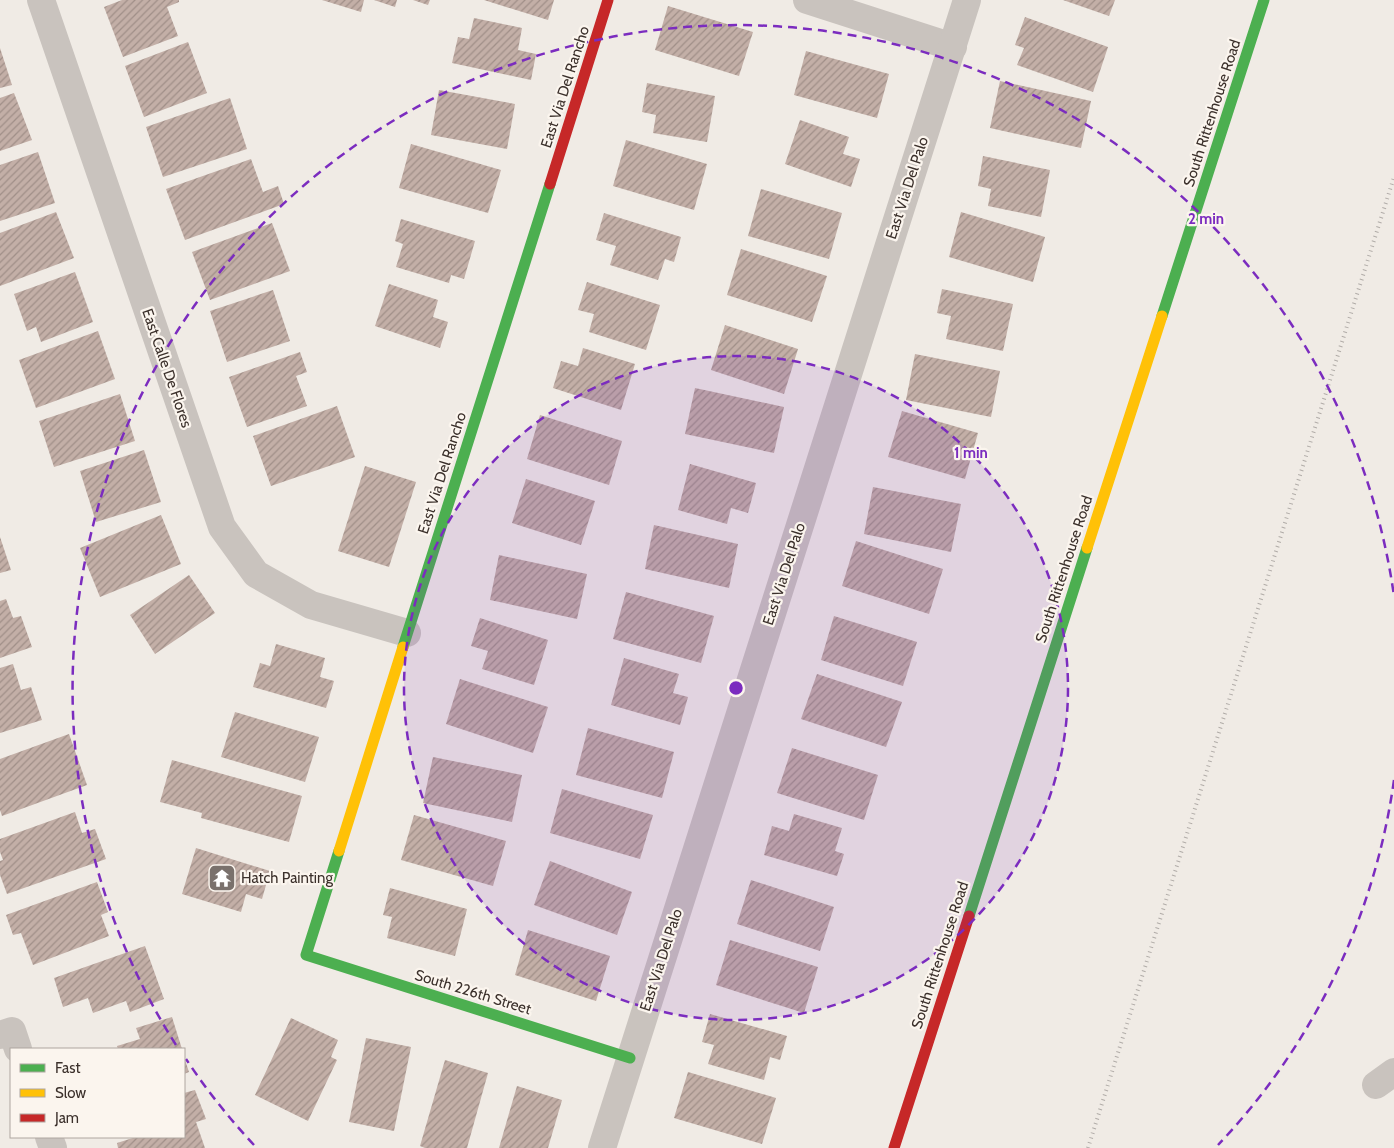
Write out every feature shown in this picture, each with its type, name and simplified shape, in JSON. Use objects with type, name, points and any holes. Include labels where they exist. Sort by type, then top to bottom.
[{"type":"street","name":"East Calle De Flores","points":[[41,0],[222,527],[256,574],[310,606],[407,634]]},
{"type":"street","name":"East Via Del Rancho","points":[[306,955],[608,0]]},
{"type":"street","points":[[807,0],[952,47]]},
{"type":"street","name":"East Via Del Palo","points":[[602,1148],[967,0]]},
{"type":"street","name":"South Rittenhouse Road","points":[[894,1148],[1264,0]]},
{"type":"street","name":"South 226th Street","points":[[306,955],[630,1058]]},
{"type":"building","points":[[122,0],[179,0],[179,2],[167,7],[178,36],[123,57],[104,7]]},
{"type":"building","points":[[322,0],[364,0],[361,12]]},
{"type":"building","points":[[374,0],[397,0],[395,7]]},
{"type":"building","points":[[413,0],[430,0],[428,5]]},
{"type":"building","points":[[484,0],[554,0],[548,20]]},
{"type":"building","points":[[1063,0],[1115,0],[1109,16]]},
{"type":"building","points":[[668,6],[753,32],[739,76],[655,50]]},
{"type":"building","points":[[1025,17],[1108,47],[1093,92],[1017,65],[1024,48],[1015,45]]},
{"type":"building","points":[[474,18],[522,28],[518,50],[536,54],[531,80],[452,63],[458,37],[469,39]]},
{"type":"building","points":[[188,42],[207,93],[144,117],[125,66]]},
{"type":"building","points":[[0,48],[12,85],[0,88]]},
{"type":"building","points":[[806,51],[889,74],[877,118],[794,95]]},
{"type":"building","points":[[1000,81],[1091,101],[1081,148],[990,128]]},
{"type":"building","points":[[647,83],[715,96],[707,142],[653,133],[656,115],[642,112]]},
{"type":"building","points":[[439,90],[515,104],[507,149],[431,135]]},
{"type":"building","points":[[14,93],[32,140],[0,151],[0,98]]},
{"type":"building","points":[[230,98],[247,149],[163,177],[146,127]]},
{"type":"building","points":[[800,120],[849,137],[843,154],[860,159],[851,187],[785,164]]},
{"type":"building","points":[[626,140],[707,164],[694,210],[613,186]]},
{"type":"building","points":[[411,144],[501,170],[488,213],[399,188]]},
{"type":"building","points":[[38,152],[55,203],[0,221],[0,165]]},
{"type":"building","points":[[983,156],[1050,170],[1041,217],[988,206],[991,189],[978,186]]},
{"type":"building","points":[[251,159],[263,192],[278,186],[284,204],[185,240],[166,189]]},
{"type":"building","points":[[761,189],[842,213],[829,259],[748,236]]},
{"type":"building","points":[[56,212],[74,258],[0,286],[0,233]]},
{"type":"building","points":[[961,212],[1045,237],[1033,282],[949,257]]},
{"type":"building","points":[[604,213],[681,237],[674,262],[665,259],[658,280],[610,265],[616,246],[596,240]]},
{"type":"building","points":[[401,219],[475,241],[464,279],[451,275],[449,283],[396,267],[403,244],[395,241]]},
{"type":"building","points":[[272,223],[290,271],[210,300],[192,252]]},
{"type":"building","points":[[741,249],[827,276],[812,322],[727,295]]},
{"type":"building","points":[[75,272],[93,322],[41,342],[36,327],[27,331],[14,294]]},
{"type":"building","points":[[587,282],[660,305],[646,350],[589,332],[594,314],[578,310]]},
{"type":"building","points":[[389,284],[438,300],[433,317],[448,322],[440,348],[375,326]]},
{"type":"building","points":[[942,289],[1013,304],[1003,351],[946,339],[951,316],[937,313]]},
{"type":"building","points":[[273,290],[290,341],[227,362],[210,311]]},
{"type":"building","points":[[725,325],[798,349],[784,394],[711,370]]},
{"type":"building","points":[[98,331],[115,379],[36,408],[19,360]]},
{"type":"building","points":[[583,348],[635,364],[621,410],[553,388],[561,361],[578,366]]},
{"type":"building","points":[[300,352],[307,372],[296,376],[307,406],[247,427],[229,377]]},
{"type":"building","points":[[915,354],[1000,371],[991,417],[906,400]]},
{"type":"building","points":[[695,388],[784,407],[774,453],[685,434]]},
{"type":"building","points":[[120,394],[135,441],[54,467],[39,421]]},
{"type":"building","points":[[337,406],[355,457],[271,486],[253,436]]},
{"type":"building","points":[[902,411],[978,433],[965,479],[888,457]]},
{"type":"building","points":[[540,415],[622,441],[609,485],[527,459]]},
{"type":"building","points":[[144,450],[161,502],[96,522],[80,471]]},
{"type":"building","points":[[690,464],[756,483],[748,513],[731,508],[727,524],[678,510]]},
{"type":"building","points":[[365,466],[416,482],[389,567],[338,551]]},
{"type":"building","points":[[526,479],[595,501],[581,545],[512,523]]},
{"type":"building","points":[[873,487],[961,504],[951,552],[864,534]]},
{"type":"building","points":[[161,515],[181,564],[100,597],[80,548]]},
{"type":"building","points":[[654,525],[738,544],[729,588],[645,569]]},
{"type":"building","points":[[0,537],[11,570],[0,573]]},
{"type":"building","points":[[856,541],[943,569],[929,614],[842,586]]},
{"type":"building","points":[[499,555],[587,574],[577,619],[490,600]]},
{"type":"building","points":[[189,575],[215,613],[155,654],[130,615]]},
{"type":"building","points":[[626,592],[714,616],[701,663],[613,639]]},
{"type":"building","points":[[6,599],[13,618],[21,616],[32,647],[0,658],[0,601]]},
{"type":"building","points":[[834,616],[917,642],[903,686],[821,660]]},
{"type":"building","points":[[480,618],[548,640],[534,685],[482,669],[488,651],[471,646]]},
{"type":"building","points":[[276,644],[325,658],[320,677],[334,681],[326,708],[253,687],[260,663],[270,666]]},
{"type":"building","points":[[624,658],[679,674],[673,693],[688,697],[680,725],[611,705]]},
{"type":"building","points":[[13,664],[21,690],[31,687],[42,720],[0,733],[0,668]]},
{"type":"building","points":[[817,674],[902,702],[886,747],[801,719]]},
{"type":"building","points":[[460,679],[548,707],[533,753],[446,724]]},
{"type":"building","points":[[235,712],[319,737],[305,782],[221,757]]},
{"type":"building","points":[[588,728],[674,752],[662,798],[576,775]]},
{"type":"building","points":[[69,734],[87,785],[2,816],[0,810],[0,759]]},
{"type":"building","points":[[792,748],[878,775],[864,820],[777,793]]},
{"type":"building","points":[[433,757],[522,775],[512,822],[423,803]]},
{"type":"building","points":[[172,760],[302,796],[289,842],[201,818],[202,813],[160,802]]},
{"type":"building","points":[[562,789],[653,815],[640,859],[550,833]]},
{"type":"building","points":[[75,812],[82,833],[95,829],[106,859],[7,894],[0,875],[0,861],[3,860],[0,852],[0,839]]},
{"type":"building","points":[[794,814],[842,828],[835,851],[844,854],[837,876],[764,855],[772,826],[789,831]]},
{"type":"building","points":[[414,815],[506,841],[493,886],[401,860]]},
{"type":"building","points":[[196,848],[270,871],[262,899],[246,894],[241,912],[182,894]]},
{"type":"building","points":[[550,861],[632,892],[617,935],[534,905]]},
{"type":"building","points":[[751,880],[834,907],[820,951],[737,924]]},
{"type":"building","points":[[97,882],[108,912],[101,915],[109,936],[33,965],[21,933],[13,935],[6,915]]},
{"type":"building","points":[[390,888],[467,909],[455,956],[387,938],[392,917],[383,915]]},
{"type":"building","points":[[528,930],[610,956],[596,1001],[515,975]]},
{"type":"building","points":[[730,940],[818,967],[804,1013],[716,985]]},
{"type":"building","points":[[145,946],[164,999],[130,1012],[126,1001],[93,1013],[88,998],[63,1007],[54,978]]},
{"type":"building","points":[[710,1014],[787,1036],[780,1060],[770,1057],[764,1080],[708,1064],[714,1045],[702,1042]]},
{"type":"building","points":[[172,1017],[182,1048],[118,1048],[117,1046],[140,1039],[136,1028]]},
{"type":"building","points":[[291,1018],[338,1040],[331,1057],[337,1060],[308,1121],[255,1095]]},
{"type":"building","points":[[366,1038],[411,1047],[394,1131],[349,1122]]},
{"type":"building","points":[[185,1060],[189,1072],[185,1074]]},
{"type":"building","points":[[445,1060],[488,1073],[467,1148],[425,1148],[420,1146]]},
{"type":"building","points":[[688,1072],[776,1098],[762,1144],[674,1118]]},
{"type":"building","points":[[517,1086],[562,1100],[548,1148],[499,1148]]},
{"type":"building","points":[[195,1090],[206,1119],[196,1122],[205,1148],[118,1148],[117,1143],[133,1138],[185,1138],[185,1093]]},
{"type":"railway","points":[[1088,1148],[1394,177]]},
{"type":"traffic: fast","points":[[1162,316],[1264,0]]},
{"type":"traffic: fast","points":[[403,647],[550,184]]},
{"type":"traffic: fast","points":[[969,916],[1087,548]]},
{"type":"traffic: fast","points":[[339,851],[306,955],[630,1058]]},
{"type":"traffic: slow","points":[[1087,548],[1162,316]]},
{"type":"traffic: slow","points":[[339,851],[403,647]]},
{"type":"traffic: jam","points":[[550,184],[608,0]]},
{"type":"traffic: jam","points":[[894,1148],[969,916]]},
{"type":"place","name":"Hatch Painting","points":[[222,878]]}]
